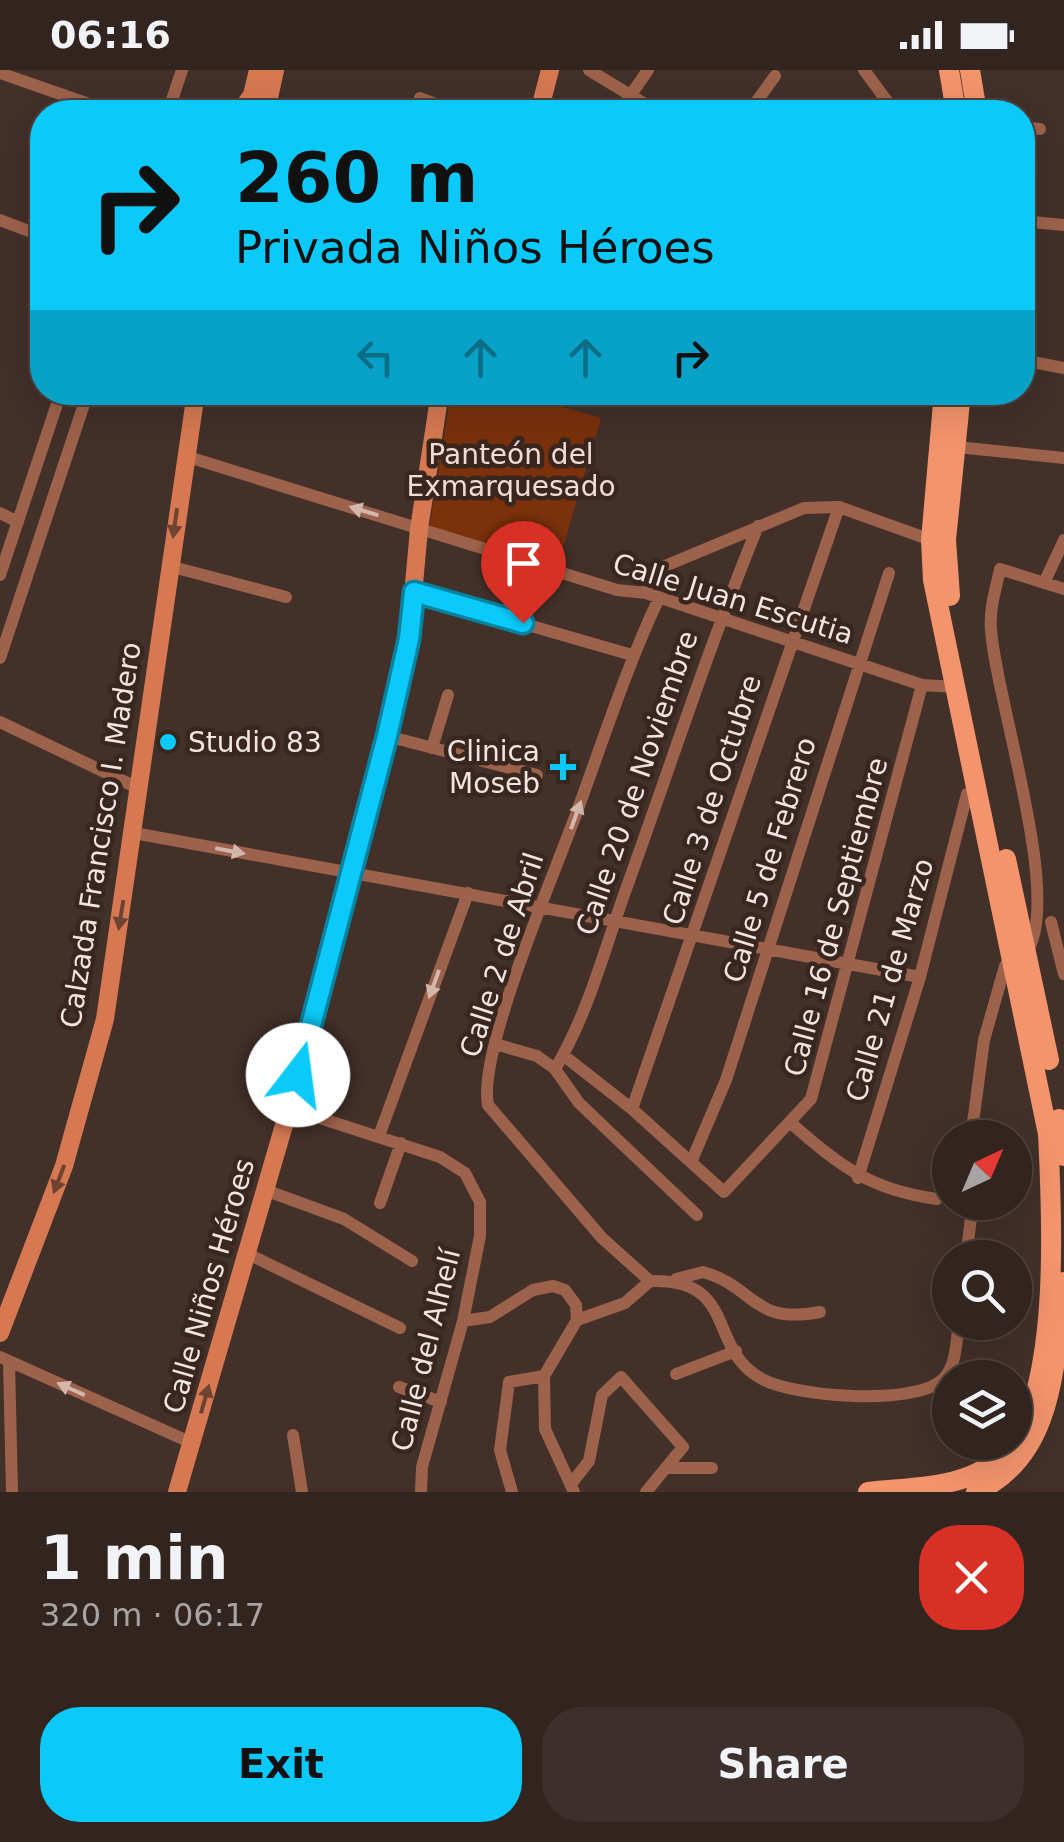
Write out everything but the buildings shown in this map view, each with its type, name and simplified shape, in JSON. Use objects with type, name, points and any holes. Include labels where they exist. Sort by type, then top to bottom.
[{"type":"main road","points":[[250,100],[258,70]]},
{"type":"main road","points":[[268,100],[274,70]]},
{"type":"main road","points":[[546,100],[550,70]]},
{"type":"main road","points":[[949,70],[954,100]]},
{"type":"main road","points":[[970,70],[975,100]]},
{"type":"main road","name":"Calzada Francisco I. Madero","points":[[0,1332],[64,1166],[105,1020],[194,405]]},
{"type":"main road","name":"Calle Niños Héroes","points":[[177,1492],[289,1108],[387,736],[409,639],[419,529],[438,405]]},
{"type":"main road","points":[[943,405],[931,540],[934,580],[955,687],[1020,954],[1041,1086],[1053,1228],[1032,1403]]},
{"type":"main road","points":[[960,405],[946,540],[947,579],[1064,1156]]},
{"type":"main road","points":[[976,1492],[1003,1478],[1027,1452],[1040,1426],[1051,1382],[1064,1282]]},
{"type":"main road","points":[[868,1492],[971,1478],[997,1460]]},
{"type":"street","points":[[172,100],[182,70]]},
{"type":"street","points":[[589,70],[639,100]]},
{"type":"street","points":[[627,100],[648,70]]},
{"type":"street","points":[[864,70],[886,100]]},
{"type":"street","points":[[0,73],[78,100]]},
{"type":"street","points":[[758,100],[775,76]]},
{"type":"street","points":[[420,98],[425,100]]},
{"type":"street","points":[[1035,128],[1040,129]]},
{"type":"street","points":[[0,220],[30,231]]},
{"type":"street","points":[[1035,222],[1064,225]]},
{"type":"street","points":[[1035,362],[1064,368]]},
{"type":"street","points":[[0,575],[57,405]]},
{"type":"street","points":[[0,658],[84,405]]},
{"type":"street","points":[[957,447],[1064,458]]},
{"type":"street","name":"Calle Juan Escutia","points":[[185,456],[617,590],[653,596],[922,685]]},
{"type":"street","points":[[839,507],[931,540]]},
{"type":"street","name":"Calle 2 de Abril","points":[[650,1281],[602,1238],[488,1105],[485,1090],[495,1044],[653,596],[654,571],[804,508],[839,507]]},
{"type":"street","name":"Calle 3 de Octubre","points":[[632,1108],[839,507]]},
{"type":"street","points":[[0,513],[18,522]]},
{"type":"street","name":"Calle 20 de Noviembre","points":[[555,1069],[564,1055],[720,619],[758,526]]},
{"type":"street","points":[[1044,582],[1064,540]]},
{"type":"street","points":[[169,566],[286,597]]},
{"type":"street","points":[[1064,590],[1000,568],[990,626],[1043,886],[1057,923],[1064,974]]},
{"type":"street","name":"Calle 5 de Febrero","points":[[692,1160],[726,1080],[889,573]]},
{"type":"street","points":[[414,592],[632,655]]},
{"type":"street","points":[[922,685],[955,687]]},
{"type":"street","name":"Calle 16 de Septiembre","points":[[564,1055],[632,1108],[724,1192],[792,1124],[811,1100],[922,685]]},
{"type":"street","points":[[432,748],[448,695]]},
{"type":"street","points":[[0,722],[138,788]]},
{"type":"street","points":[[387,736],[537,775]]},
{"type":"street","name":"Calle 21 de Marzo","points":[[858,1178],[920,977],[967,794]]},
{"type":"street","points":[[134,833],[920,977]]},
{"type":"street","points":[[974,1120],[984,1040],[1020,954],[1036,937],[1043,886]]},
{"type":"street","points":[[379,1136],[468,893]]},
{"type":"street","points":[[495,1044],[537,1056],[555,1069],[579,1103],[697,1216]]},
{"type":"street","name":"Calle del Alhelí","points":[[289,1108],[440,1157],[465,1174],[480,1202],[480,1236],[463,1320],[422,1467],[420,1492]]},
{"type":"street","points":[[792,1124],[858,1178],[884,1189],[932,1197]]},
{"type":"street","points":[[380,1203],[401,1143]]},
{"type":"street","points":[[265,1190],[344,1219],[412,1260]]},
{"type":"street","points":[[246,1253],[400,1328]]},
{"type":"street","points":[[577,1320],[626,1304],[650,1281],[703,1272],[772,1314],[790,1318],[820,1312]]},
{"type":"street","points":[[671,1280],[693,1285],[703,1292],[736,1351],[755,1374],[788,1388],[874,1396],[913,1392],[945,1378],[952,1368],[956,1340]]},
{"type":"street","points":[[463,1320],[490,1317],[532,1290],[552,1286],[565,1290],[576,1305],[577,1320],[544,1376],[544,1430],[572,1488]]},
{"type":"street","points":[[676,1374],[736,1351]]},
{"type":"street","points":[[8,1489],[5,1359],[192,1442]]},
{"type":"street","points":[[512,1492],[500,1450],[509,1382],[544,1376]]},
{"type":"street","points":[[572,1488],[589,1460],[602,1396],[622,1378],[684,1447],[646,1492]]},
{"type":"street","points":[[399,1387],[441,1402]]},
{"type":"street","points":[[293,1435],[302,1492]]},
{"type":"street","points":[[667,1468],[712,1468]]},
{"type":"green space","name":"Panteón del Exmarquesado","points":[[449,405],[556,405],[601,418],[557,568],[429,530]]},
{"type":"place","name":"Studio 83","points":[[168,742]]},
{"type":"place","name":"Clinica Moseb","points":[[563,767]]},
{"type":"route","points":[[298,1075],[387,736],[409,639],[414,592],[523,623]]}]
